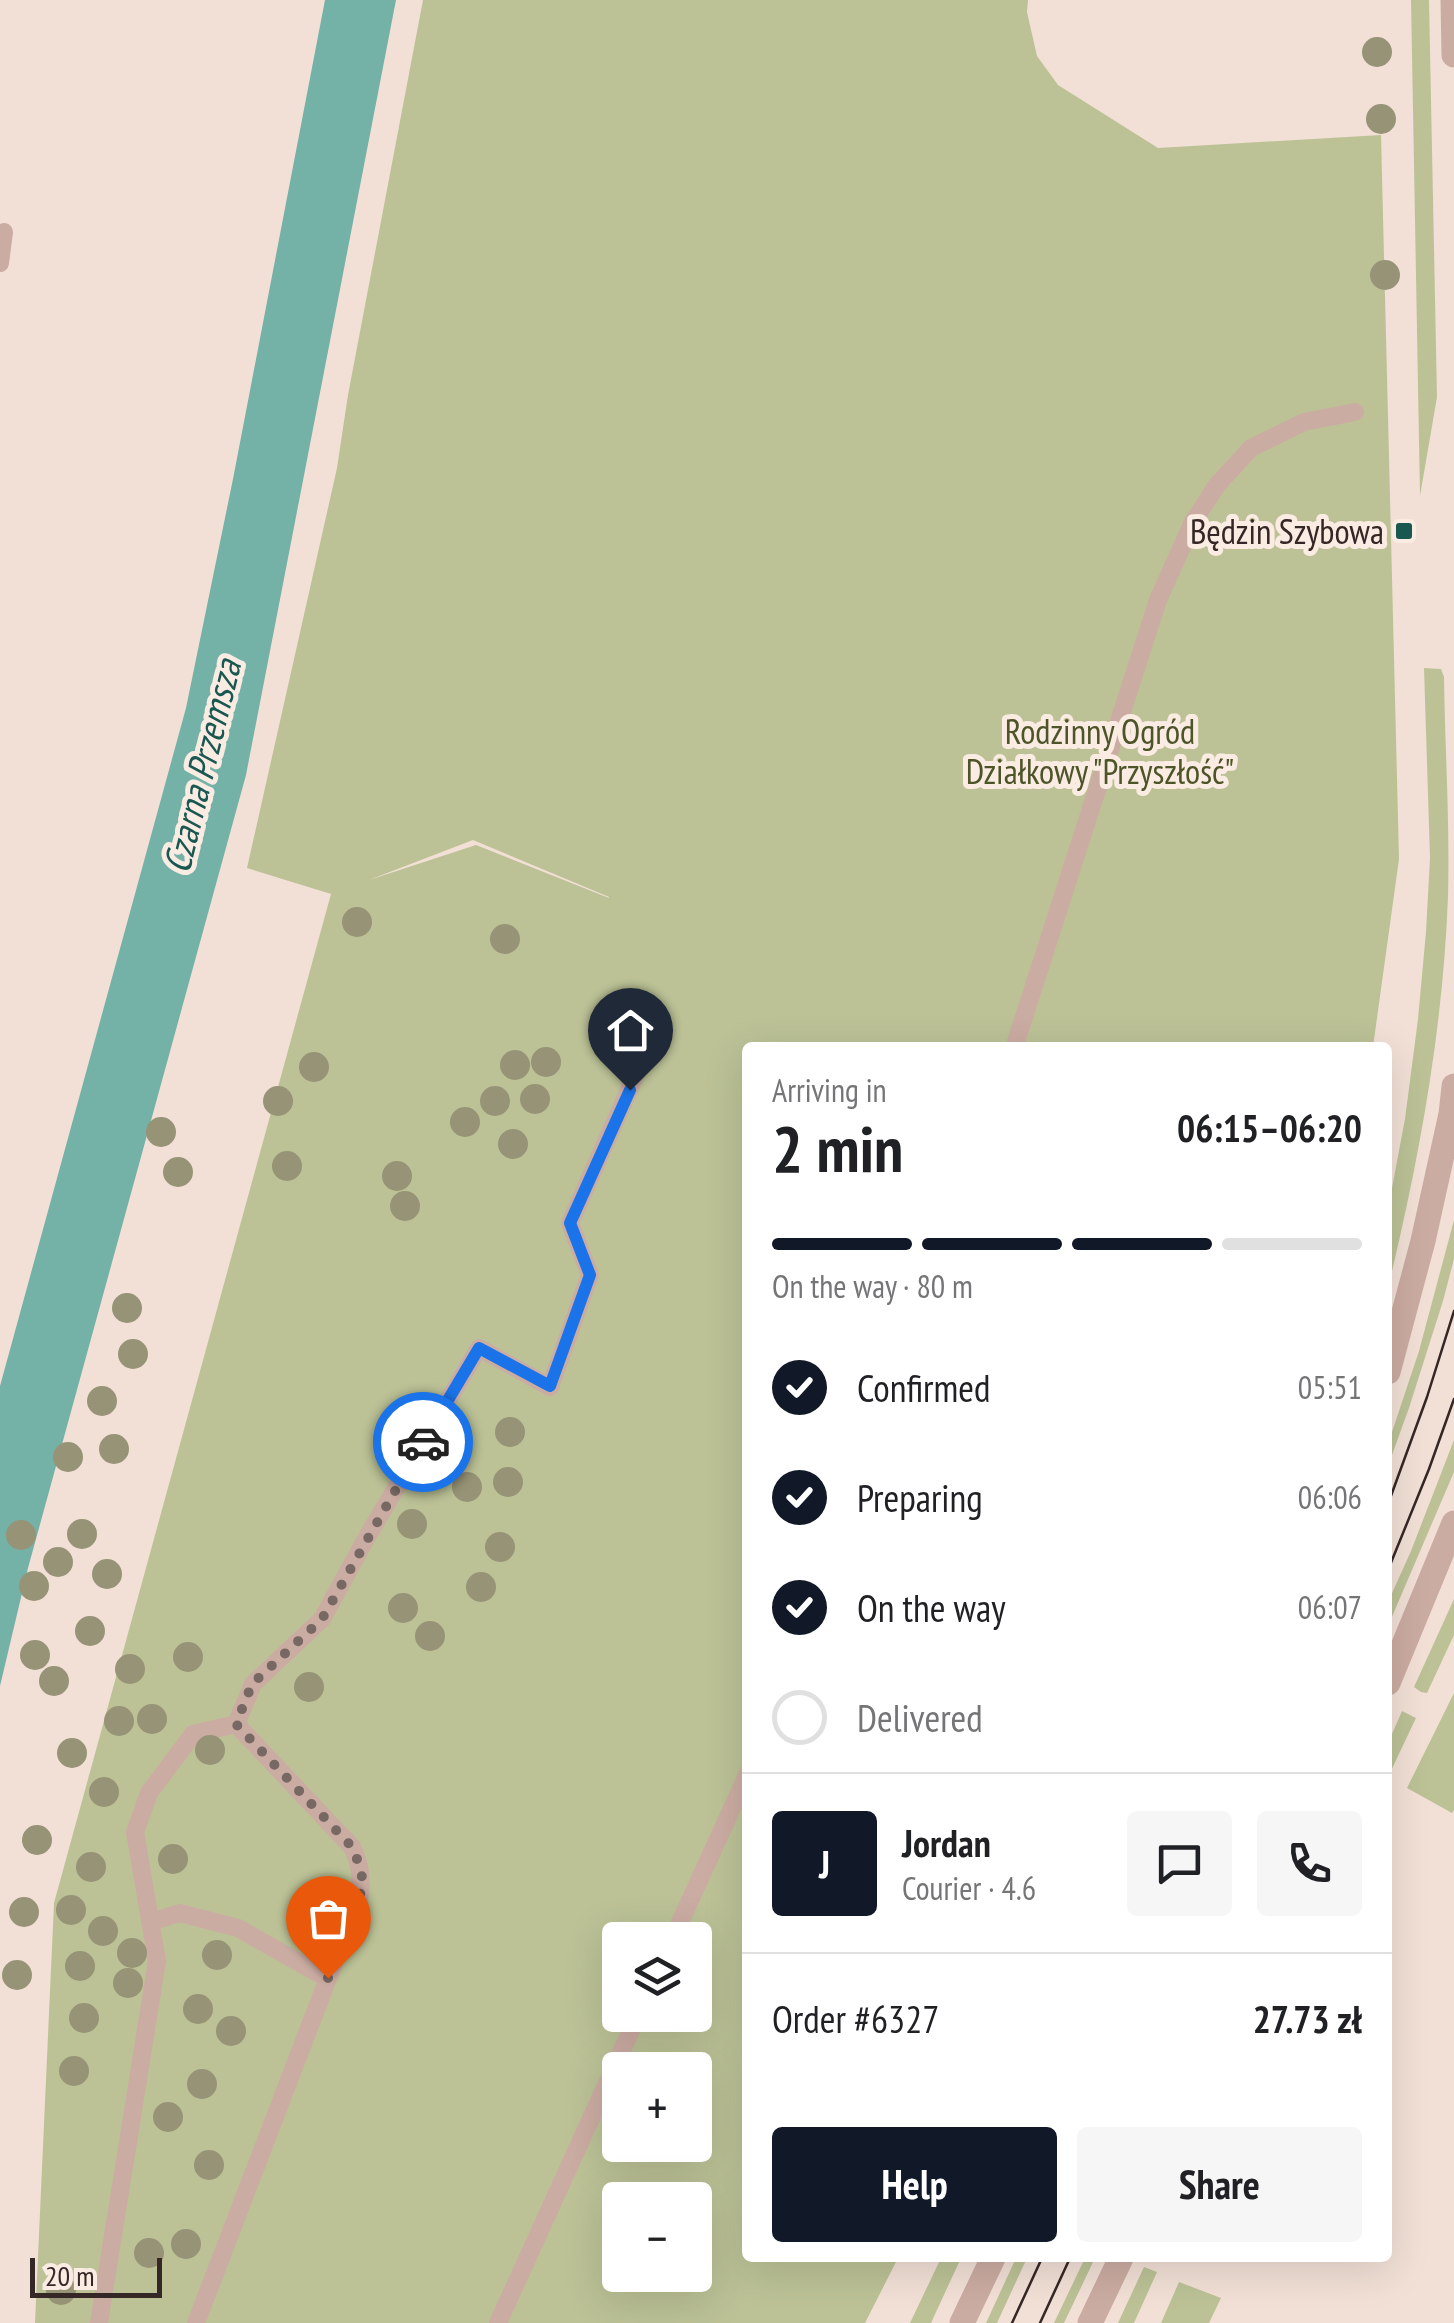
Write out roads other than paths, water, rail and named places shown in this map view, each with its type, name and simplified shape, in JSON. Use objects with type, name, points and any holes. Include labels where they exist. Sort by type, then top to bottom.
[{"type":"street","points":[[1453,0],[1454,55]]},
{"type":"street","points":[[1392,1357],[1423,1241],[1454,1086]]},
{"type":"street","points":[[1392,1672],[1454,1523]]},
{"type":"street","points":[[962,2323],[991,2262]]},
{"type":"street","points":[[1090,2323],[1118,2262]]},
{"type":"lane","points":[[0,263],[4,232]]},
{"type":"lane","points":[[1016,1042],[1158,600],[1192,522],[1217,485],[1251,448],[1304,422],[1355,412]]},
{"type":"lane","points":[[236,1724],[252,1684],[322,1619],[479,1348],[550,1386],[590,1275],[570,1223],[644,1056]]},
{"type":"lane","points":[[99,2323],[158,1961],[135,1832],[149,1793],[193,1734],[236,1724]]},
{"type":"lane","points":[[196,2323],[360,1895],[362,1880],[352,1847],[236,1724]]},
{"type":"lane","points":[[680,1922],[742,1785]]},
{"type":"lane","points":[[150,1922],[180,1913],[238,1928],[328,1978]]},
{"type":"lane","points":[[498,2323],[630,2032]]},
{"type":"water","name":"Czarna Przemsza","points":[[325,0],[396,0],[246,775],[28,1568],[0,1686],[0,1386],[186,708]]},
{"type":"tram line","points":[[1392,1493],[1454,1311]]},
{"type":"tram line","points":[[1392,1560],[1454,1399]]},
{"type":"tram line","points":[[1012,2323],[1040,2262]]},
{"type":"tram line","points":[[1040,2323],[1068,2262]]},
{"type":"place","name":"Będzin Szybowa","points":[[1404,531]]},
{"type":"park label","name":"Rodzinny Ogród Działkowy \"Przyszłość\"","points":[[1100,751]]}]
